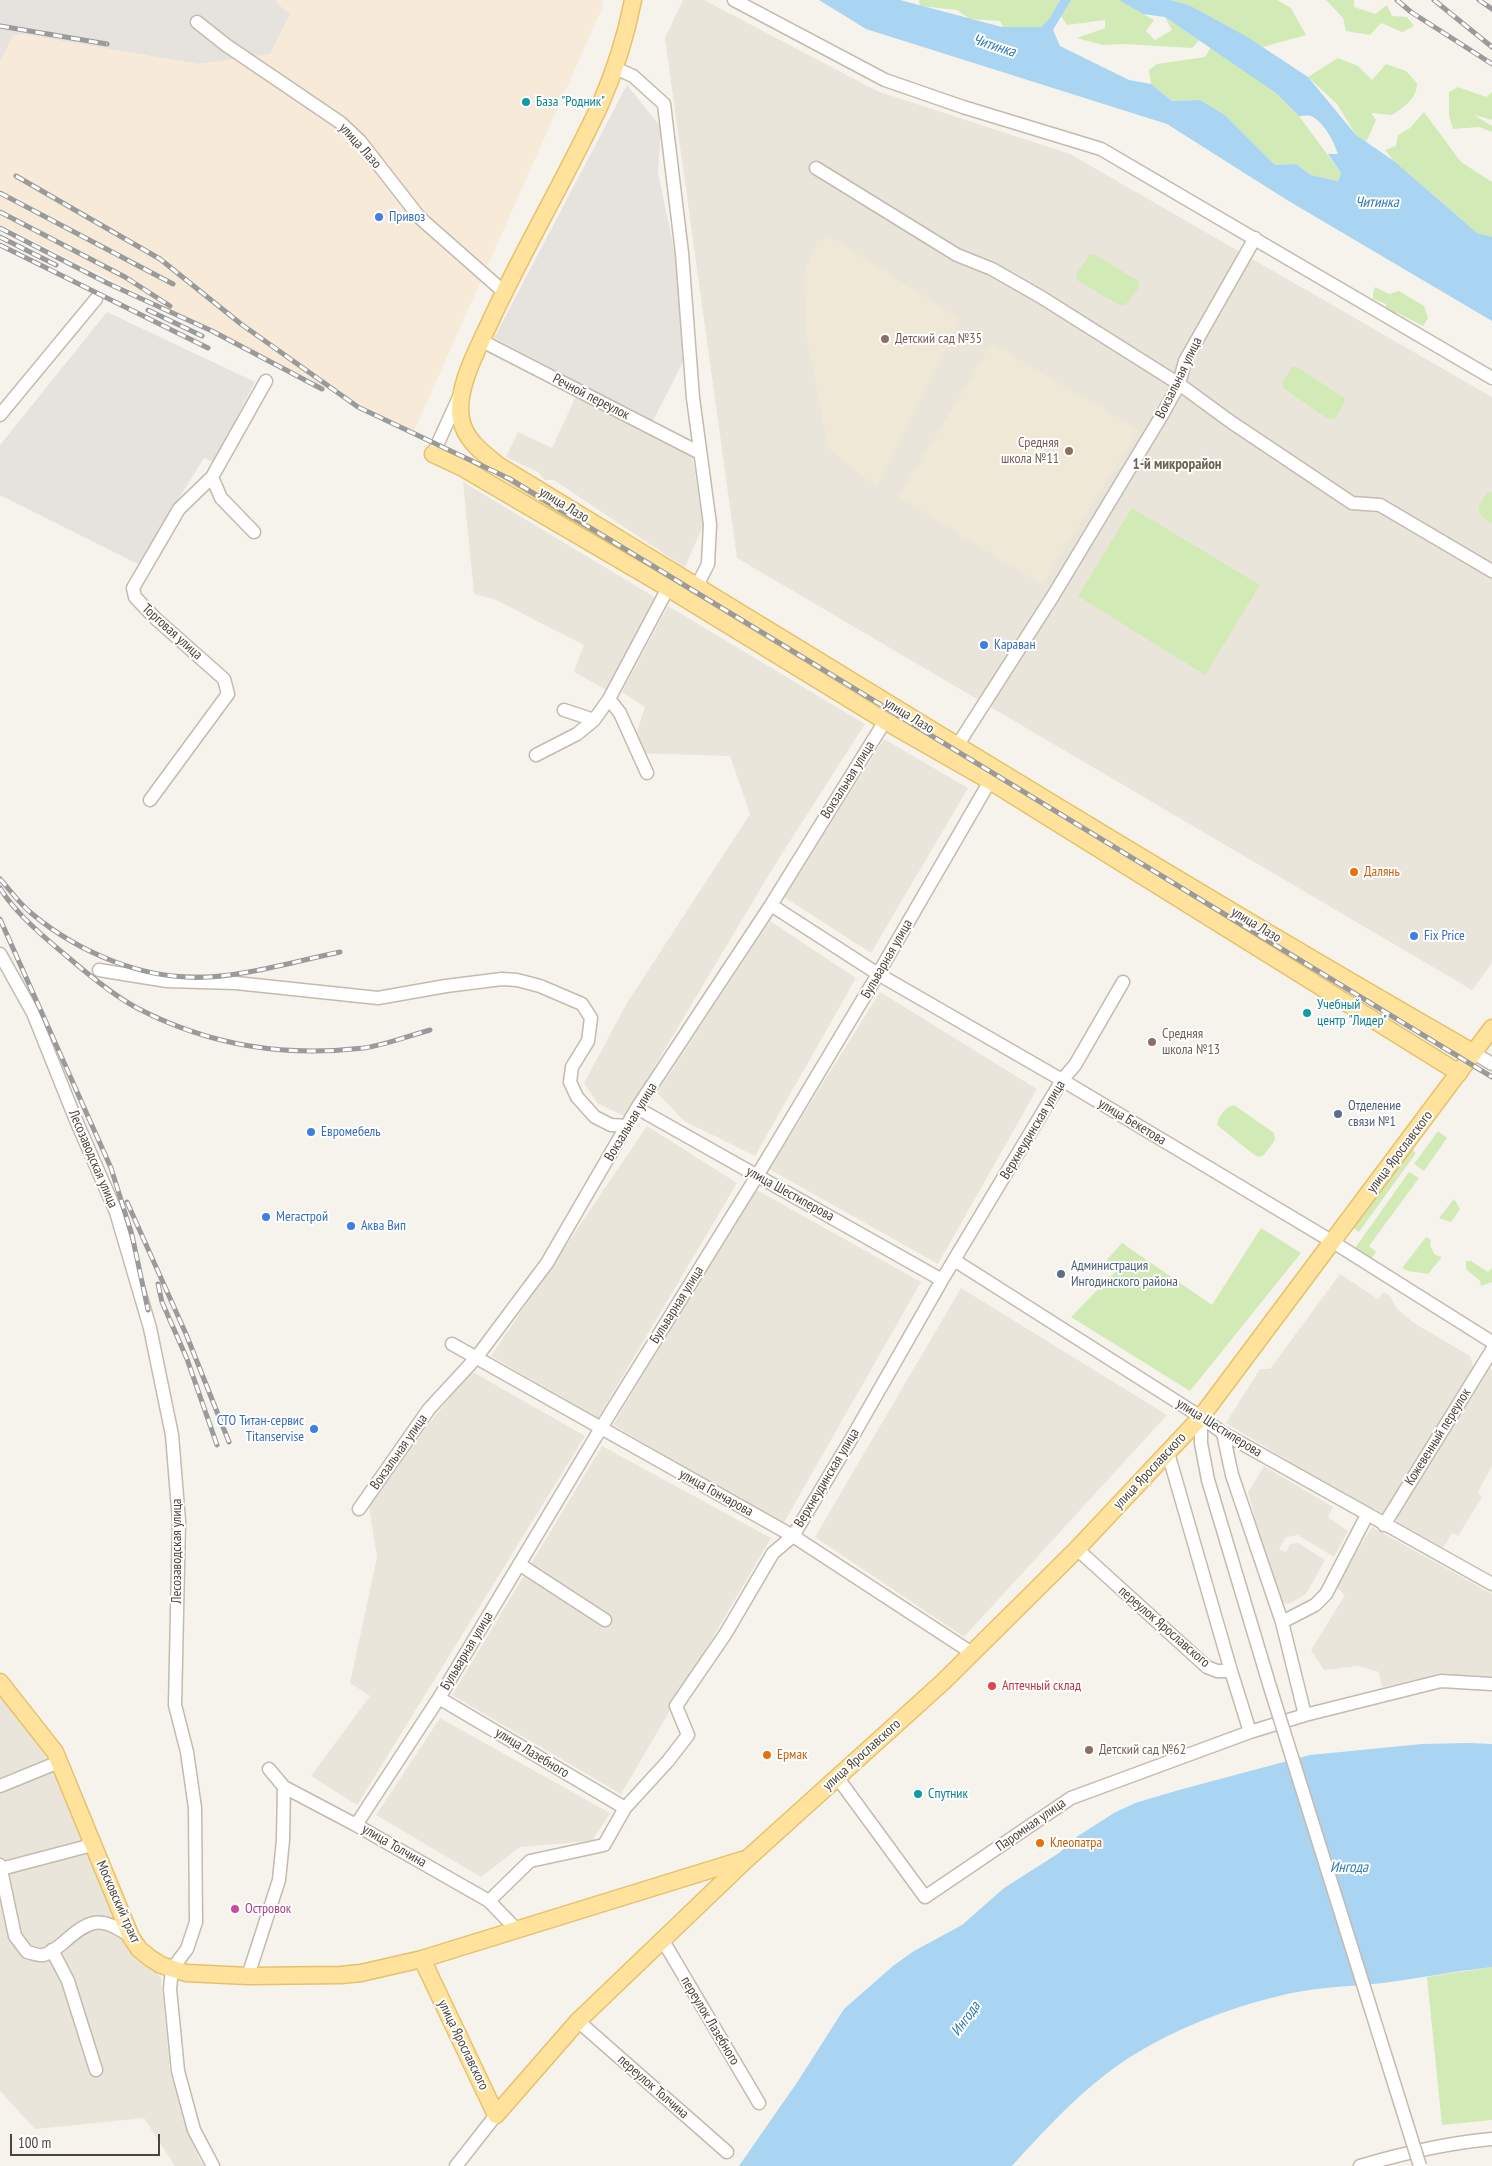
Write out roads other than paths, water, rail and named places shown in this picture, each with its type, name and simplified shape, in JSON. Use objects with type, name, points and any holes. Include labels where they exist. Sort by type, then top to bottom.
[{"type":"main road","name":"улица Лазо","points":[[634,0],[628,29],[600,105],[504,292],[463,388],[460,418],[466,434],[477,448],[498,465],[957,746],[1294,948],[1474,1053]]},
{"type":"main road","name":"улица Лазо","points":[[433,454],[463,468],[668,588],[885,721],[990,782],[1458,1073]]},
{"type":"main road","name":"улица Ярославского","points":[[747,1859],[422,1959],[496,2115],[578,2021],[747,1859],[943,1682],[1077,1549],[1168,1454],[1201,1417],[1492,1028]]},
{"type":"main road","name":"Московский тракт","points":[[0,1682],[55,1752],[131,1937],[139,1949],[150,1958],[172,1969],[186,1973],[248,1976],[354,1974],[422,1959]]},
{"type":"street","points":[[734,0],[885,80],[963,107],[1101,149],[1492,378]]},
{"type":"street","name":"улица Лазо","points":[[197,22],[226,45],[341,123],[360,141],[420,218],[504,292]]},
{"type":"street","points":[[615,68],[633,76],[664,104],[682,253],[693,398],[709,534],[708,564],[697,586]]},
{"type":"street","points":[[816,168],[957,255],[992,269],[1041,296],[1179,384],[1230,422],[1352,503],[1380,505],[1492,570]]},
{"type":"street","name":"Вокзальная улица","points":[[957,746],[1053,596],[1179,384],[1185,361],[1255,238]]},
{"type":"street","points":[[0,415],[96,299]]},
{"type":"street","name":"Речной переулок","points":[[482,341],[700,453]]},
{"type":"street","name":"Торговая улица","points":[[150,800],[228,694],[224,679],[155,618],[135,597],[133,588],[179,510],[212,477],[266,381]]},
{"type":"street","points":[[433,454],[463,388]]},
{"type":"street","points":[[212,477],[222,498],[254,532]]},
{"type":"street","points":[[536,755],[577,734],[594,720],[609,699],[668,588]]},
{"type":"street","points":[[609,699],[620,713],[647,773]]},
{"type":"street","points":[[564,710],[594,720]]},
{"type":"street","name":"Вокзальная улица","points":[[359,1509],[429,1410],[476,1358],[547,1263],[637,1108],[772,905],[885,721]]},
{"type":"street","name":"Бульварная улица","points":[[356,1825],[439,1698],[601,1428],[757,1176],[990,782]]},
{"type":"street","name":"улица Бекетова","points":[[772,905],[878,974],[1062,1080],[1333,1242],[1492,1342]]},
{"type":"street","name":"Лесозаводская улица","points":[[0,954],[33,1014],[116,1212],[150,1328],[172,1435],[179,1521],[174,1705],[187,1752],[196,1808],[196,1922],[187,1949],[172,1969]]},
{"type":"street","points":[[99,970],[167,981],[236,983],[378,998],[446,986],[502,979],[517,980],[540,986],[582,1004],[591,1018],[588,1041],[572,1067],[570,1082],[577,1096],[594,1118],[611,1125],[627,1126]]},
{"type":"street","name":"Верхнеудинская улица","points":[[489,1901],[530,1861],[604,1846],[625,1808],[688,1735],[676,1706],[726,1633],[773,1553],[793,1536],[942,1280],[1062,1080],[1075,1065],[1123,982]]},
{"type":"street","name":"улица Лазо","points":[[1474,1053],[1492,1064]]},
{"type":"street","name":"улица Шестиперова","points":[[637,1108],[942,1280]]},
{"type":"street","name":"улица Шестиперова","points":[[954,1260],[1201,1417],[1223,1433],[1492,1584]]},
{"type":"street","name":"улица Гончарова","points":[[452,1344],[793,1536],[972,1653]]},
{"type":"street","name":"Кожевенный переулок","points":[[1384,1525],[1492,1350]]},
{"type":"street","points":[[1201,1417],[1201,1443],[1208,1480],[1270,1687],[1420,2166]]},
{"type":"street","points":[[1223,1433],[1232,1474],[1282,1622],[1305,1714]]},
{"type":"street","points":[[1168,1454],[1250,1732]]},
{"type":"street","points":[[1282,1622],[1315,1605],[1326,1594],[1367,1515]]},
{"type":"street","name":"переулок Ярославского","points":[[1077,1549],[1207,1667],[1217,1671],[1231,1671]]},
{"type":"street","points":[[519,1564],[605,1620]]},
{"type":"street","name":"Паромная улица","points":[[837,1777],[925,1897],[1071,1798],[1250,1732],[1305,1714],[1441,1681],[1492,1684]]},
{"type":"street","name":"улица Лазебного","points":[[439,1698],[625,1808]]},
{"type":"street","points":[[0,1786],[59,1762]]},
{"type":"street","name":"улица Толчина","points":[[268,1769],[284,1787],[356,1825],[489,1901],[516,1929]]},
{"type":"street","points":[[248,1976],[278,1880],[283,1840],[284,1787]]},
{"type":"street","points":[[92,1845],[1,1867],[15,1936],[27,1952],[43,1955],[78,1929],[94,1921],[103,1922],[131,1937]]},
{"type":"street","name":"переулок Лазебного","points":[[662,1939],[759,2102]]},
{"type":"street","points":[[52,1950],[68,1981],[96,2070]]},
{"type":"street","points":[[172,1969],[170,1989],[178,2071],[194,2130],[213,2166]]},
{"type":"street","name":"переулок Толчина","points":[[578,2021],[727,2152]]},
{"type":"street","points":[[456,2166],[496,2115]]},
{"type":"street","points":[[1360,2166],[1409,2152],[1447,2144],[1492,2139]]},
{"type":"water","name":"Читинка","points":[[819,0],[900,0],[1002,27],[1041,27],[1050,18],[1060,0],[1071,0],[1053,30],[1060,46],[1129,80],[1151,84],[1172,101],[1200,100],[1225,115],[1275,165],[1296,164],[1311,175],[1338,181],[1341,173],[1328,154],[1338,154],[1328,133],[1316,119],[1310,116],[1299,116],[1276,93],[1165,17],[1143,14],[1119,0],[1170,0],[1189,5],[1249,38],[1308,77],[1356,135],[1394,161],[1477,233],[1492,237],[1492,321],[1287,200],[1167,124],[866,29]]},
{"type":"water","name":"Ингода","points":[[1422,1744],[1492,1744],[1492,1967],[1383,1983],[1302,1991],[1257,2002],[1203,2020],[1151,2045],[1118,2065],[1085,2091],[1012,2166],[739,2166],[798,2081],[844,2009],[893,1966],[914,1951],[962,1925],[1004,1888],[1059,1853],[1078,1836],[1114,1813],[1135,1803],[1310,1755]]},
{"type":"railway","points":[[1397,0],[1411,12],[1492,64]]},
{"type":"railway","points":[[1434,0],[1492,47]]},
{"type":"railway","points":[[1479,0],[1492,9]]},
{"type":"railway","points":[[0,26],[107,44]]},
{"type":"railway","points":[[16,176],[160,259],[241,324],[358,407],[510,479],[1492,1077]]},
{"type":"railway","points":[[0,193],[173,284]]},
{"type":"railway","points":[[0,212],[125,277],[170,306]]},
{"type":"railway","points":[[0,228],[107,283],[212,331],[322,389]]},
{"type":"railway","points":[[0,237],[56,265]]},
{"type":"railway","points":[[0,245],[208,348]]},
{"type":"railway","points":[[148,310],[202,336]]},
{"type":"railway","points":[[0,879],[31,913],[50,927],[92,952],[114,962],[137,969],[185,977],[209,977],[258,970],[340,952]]},
{"type":"railway","points":[[0,888],[31,925],[102,985],[139,1009],[193,1032],[248,1046],[305,1051],[372,1047],[430,1030]]},
{"type":"railway","points":[[0,919],[111,1168],[132,1235],[148,1310]]},
{"type":"railway","points":[[127,1202],[186,1334],[229,1442]]},
{"type":"railway","points":[[158,1284],[162,1302],[187,1359],[217,1445]]},
{"type":"place","name":"База \"Родник\"","points":[[526,102]]},
{"type":"place","name":"Привоз","points":[[379,217]]},
{"type":"place","name":"Детский сад №35","points":[[885,339]]},
{"type":"place","name":"Средняя школа №11","points":[[1069,451]]},
{"type":"place","name":"Караван","points":[[984,645]]},
{"type":"place","name":"Далянь","points":[[1354,872]]},
{"type":"place","name":"Fix Price","points":[[1414,936]]},
{"type":"place","name":"Учебный центр \"Лидер\"","points":[[1307,1013]]},
{"type":"place","name":"Средняя школа №13","points":[[1152,1042]]},
{"type":"place","name":"Отделение связи №1","points":[[1338,1114]]},
{"type":"place","name":"Евромебель","points":[[311,1132]]},
{"type":"place","name":"Мегастрой","points":[[266,1217]]},
{"type":"place","name":"Аква Вип","points":[[351,1226]]},
{"type":"place","name":"Администрация Ингодинского района","points":[[1061,1274]]},
{"type":"place","name":"СТО Титан-сервис Titanservise","points":[[314,1429]]},
{"type":"place","name":"Аптечный склад","points":[[992,1686]]},
{"type":"place","name":"Детский сад №62","points":[[1089,1750]]},
{"type":"place","name":"Ермак","points":[[767,1755]]},
{"type":"place","name":"Спутник","points":[[918,1794]]},
{"type":"place","name":"Клеопатра","points":[[1040,1843]]},
{"type":"place","name":"Островок","points":[[235,1909]]},
{"type":"district","name":"1-й микрорайон","points":[[1177,465]]}]
